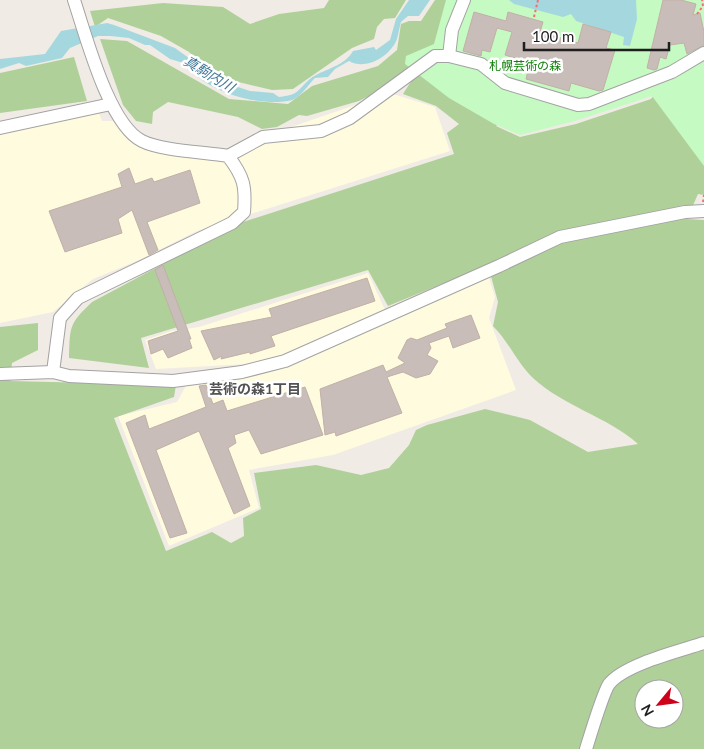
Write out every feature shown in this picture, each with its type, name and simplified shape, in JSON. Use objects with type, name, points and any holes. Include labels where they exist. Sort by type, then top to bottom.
[{"type":"street","points":[[449,56],[452,30],[464,0]]},
{"type":"street","points":[[75,3],[111,104],[123,126],[143,142],[228,156],[263,138],[321,131],[350,118],[435,56],[449,56],[481,64],[505,83],[578,104],[589,104],[672,72],[704,53]]},
{"type":"street","points":[[0,128],[111,104]]},
{"type":"street","points":[[53,372],[60,318],[78,298],[232,223],[244,212],[246,192],[241,173],[228,156]]},
{"type":"street","points":[[0,374],[53,372],[69,376],[173,381],[285,361],[499,266],[560,236],[685,212],[704,211]]},
{"type":"street","points":[[586,749],[609,684],[628,670],[654,659],[704,643]]},
{"type":"path","points":[[534,17],[538,0]]},
{"type":"path","points":[[697,14],[703,7],[702,0]]},
{"type":"shaded area","points":[[390,93],[435,107],[450,151],[197,231],[137,261],[93,279],[53,312],[0,323],[0,129],[99,113],[102,121],[113,121],[128,140],[175,153],[207,156]]},
{"type":"shaded area","points":[[368,273],[386,312],[301,351],[264,363],[156,369],[145,340],[172,331],[199,327]]},
{"type":"shaded area","points":[[488,275],[495,297],[489,318],[516,390],[333,455],[249,470],[259,508],[169,546],[118,416],[177,402],[188,382],[238,380],[303,360]]},
{"type":"green space","points":[[329,0],[406,0],[395,18],[384,19],[377,27],[374,39],[352,48],[293,89],[272,90],[234,81],[209,72],[189,52],[161,36],[108,18],[95,27],[90,11],[163,3],[223,7],[250,24],[279,14],[324,8]]},
{"type":"green space","points":[[435,0],[457,0],[441,48],[390,85],[359,101],[307,116],[299,115],[277,127],[262,129],[238,117],[168,102],[153,112],[152,124],[136,121],[123,105],[100,39],[127,41],[229,99],[288,104],[312,86],[378,66],[397,50],[401,24],[409,21],[421,21]]},
{"type":"green space","name":"札幌芸術の森","points":[[446,0],[704,0],[704,166],[652,96],[575,121],[520,135],[494,124],[449,98],[405,64],[406,56],[434,44]]},
{"type":"green space","points":[[74,57],[87,101],[0,113],[0,73]]},
{"type":"green space","points":[[704,62],[704,195],[698,194],[687,219],[704,220],[704,749],[0,749],[0,327],[38,323],[38,350],[12,363],[10,381],[176,385],[174,397],[114,418],[166,551],[212,532],[231,543],[244,536],[243,518],[261,509],[254,473],[316,465],[361,475],[389,468],[409,445],[416,430],[427,425],[485,409],[530,420],[588,452],[638,444],[613,426],[545,388],[527,372],[493,326],[498,302],[488,265],[388,306],[368,270],[141,338],[149,368],[69,358],[72,326],[92,302],[240,223],[454,154],[447,133],[459,124],[436,106],[403,94],[415,75],[420,72],[506,117],[496,126],[520,137],[576,124],[651,99],[661,85]]},
{"type":"water","points":[[409,0],[430,0],[419,16],[408,16],[401,22],[395,43],[385,55],[367,64],[349,61],[335,69],[328,77],[315,78],[301,94],[292,100],[265,102],[234,96],[206,83],[187,64],[170,59],[150,45],[145,45],[129,38],[98,36],[70,48],[62,58],[26,66],[19,63],[0,69],[0,59],[45,54],[61,31],[107,23],[175,48],[200,66],[206,73],[226,83],[250,91],[273,93],[279,97],[287,96],[298,91],[313,77],[346,60],[353,51],[374,47],[376,50],[390,40],[396,19]]},
{"type":"water","points":[[509,0],[636,0],[637,19],[630,46],[623,45],[624,37],[576,21],[571,14],[563,17],[514,4]]},
{"type":"building","points":[[663,0],[681,0],[696,4],[693,15],[700,13],[704,32],[704,45],[687,54],[684,43],[670,45],[666,59],[660,57],[657,69],[654,70],[647,68]]},
{"type":"building","points":[[474,12],[506,21],[508,12],[543,22],[540,32],[578,43],[583,24],[611,32],[606,48],[615,50],[603,90],[599,91],[571,83],[569,91],[526,79],[530,63],[505,55],[512,32],[497,28],[490,52],[482,50],[481,56],[463,51]]},
{"type":"building","points":[[129,168],[135,184],[152,178],[154,182],[190,170],[200,203],[147,222],[158,250],[149,255],[132,210],[118,219],[122,233],[65,252],[49,211],[122,187],[118,174]]},
{"type":"building","points":[[163,265],[191,339],[189,339],[192,348],[168,358],[163,349],[151,354],[148,341],[178,331],[155,270]]},
{"type":"building","points":[[367,278],[375,301],[271,336],[275,346],[250,354],[250,352],[221,359],[222,356],[214,360],[201,331],[272,317],[269,309]]},
{"type":"building","points":[[471,315],[480,338],[453,348],[449,336],[429,343],[431,348],[427,355],[438,361],[430,374],[416,378],[403,372],[387,377],[402,413],[336,436],[335,432],[325,435],[320,389],[383,365],[386,372],[405,363],[398,358],[407,340],[411,338],[417,340],[447,328],[445,324]]},
{"type":"building","points":[[206,385],[213,404],[223,400],[227,411],[305,387],[323,435],[261,454],[249,430],[234,435],[236,443],[228,448],[250,506],[234,514],[199,431],[156,450],[187,533],[170,538],[126,423],[145,415],[149,429],[206,407],[199,386]]},
{"type":"district","name":"芸術の森1丁目","points":[[255,389]]},
{"type":"water label","name":"真駒内川","points":[[209,74]]}]
